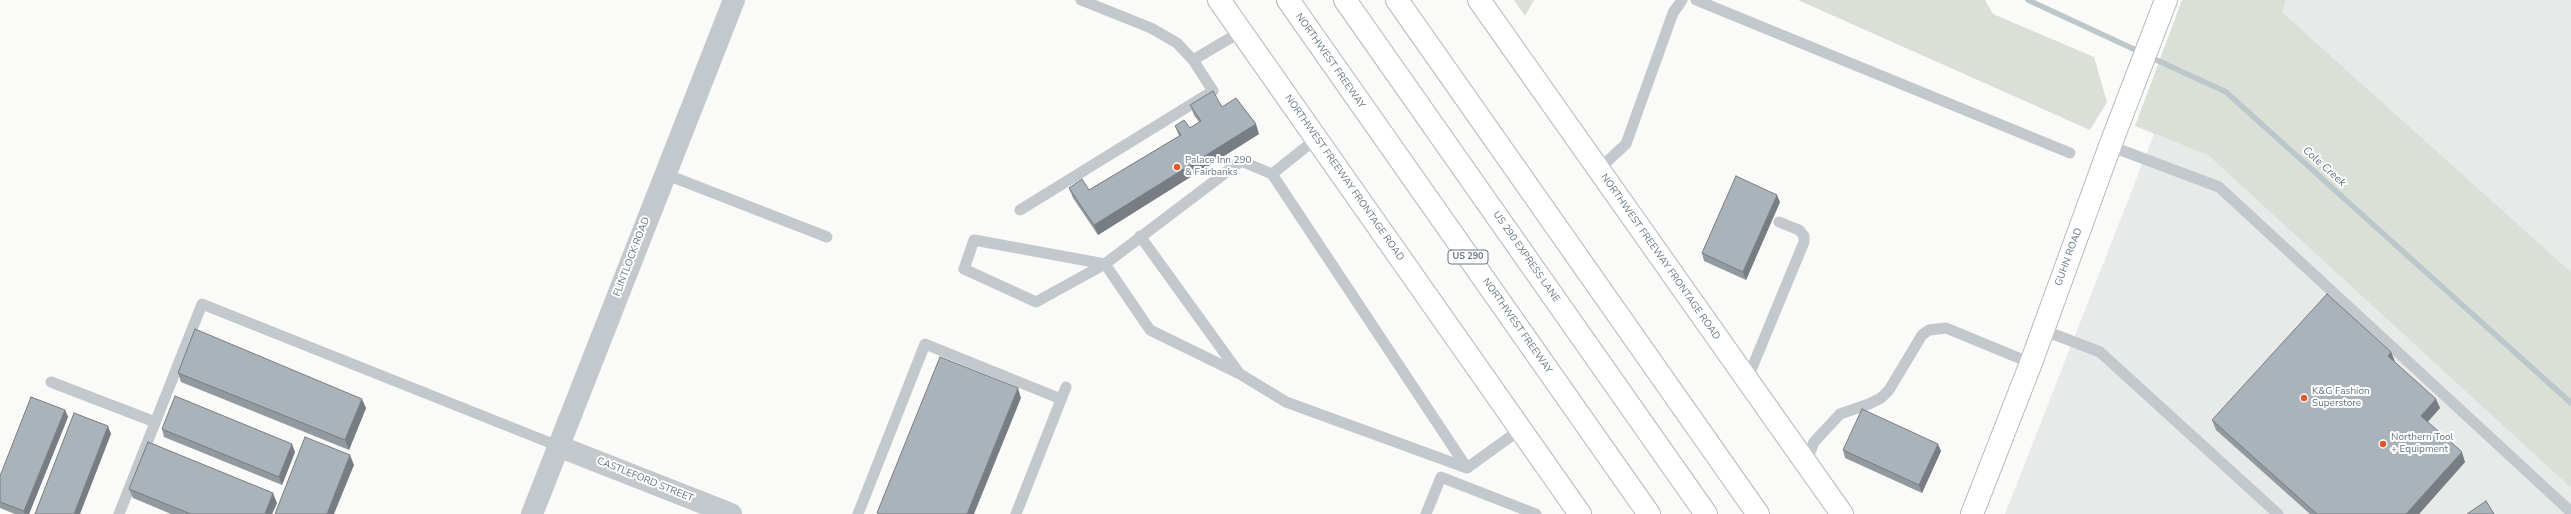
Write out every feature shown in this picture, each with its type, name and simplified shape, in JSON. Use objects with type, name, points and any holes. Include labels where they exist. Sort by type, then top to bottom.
[{"type":"main road","name":"NORTHWEST FREEWAY FRONTAGE ROAD","points":[[1219,0],[1580,514]]},
{"type":"main road","name":"NORTHWEST FREEWAY","points":[[1288,0],[1649,514]]},
{"type":"main road","name":"US 290 EXPRESS LANE","points":[[1345,0],[1706,514]]},
{"type":"main road","points":[[1397,0],[1758,514]]},
{"type":"main road","name":"NORTHWEST FREEWAY FRONTAGE ROAD","points":[[1479,0],[1842,514]]},
{"type":"main road","name":"GUHN ROAD","points":[[1972,514],[2031,363],[2110,146],[2164,4]]},
{"type":"street","name":"FLINTLOCK ROAD","points":[[532,514],[734,0]]},
{"type":"street","name":"CASTLEFORD STREET","points":[[558,446],[731,514]]},
{"type":"lane","points":[[1020,210],[1213,92],[1193,60],[1177,43],[1166,36],[1081,0]]},
{"type":"lane","points":[[1598,170],[1626,144],[1673,13],[1682,0]]},
{"type":"lane","points":[[1696,0],[2070,152]]},
{"type":"lane","points":[[1193,60],[1242,31]]},
{"type":"lane","points":[[1272,174],[1316,139]]},
{"type":"lane","points":[[2110,146],[2219,187],[2571,512]]},
{"type":"lane","points":[[1467,468],[1272,174],[1241,161],[1104,264],[1036,302],[964,269],[974,240],[1104,264],[1150,330],[1240,374],[1286,402],[1467,468]]},
{"type":"lane","points":[[665,174],[827,237]]},
{"type":"lane","points":[[1747,380],[1804,242],[1804,236],[1799,230],[1779,222]]},
{"type":"lane","points":[[1140,236],[1240,374]]},
{"type":"lane","points":[[119,514],[202,304],[558,446]]},
{"type":"lane","points":[[1806,463],[1814,442],[1840,414],[1869,404],[1881,398],[1889,390],[1922,335],[1929,330],[1946,328],[2031,363]]},
{"type":"lane","points":[[2043,330],[2100,352],[2278,514]]},
{"type":"lane","points":[[858,514],[924,344],[1061,399]]},
{"type":"lane","points":[[51,382],[155,422]]},
{"type":"lane","points":[[1016,514],[1066,387]]},
{"type":"lane","points":[[1467,468],[1521,429]]},
{"type":"lane","points":[[1426,514],[1441,477],[1536,514]]},
{"type":"shaded area","points":[[1514,0],[1534,0],[1525,16]]},
{"type":"shaded area","points":[[1798,0],[1985,0],[1993,14],[2094,57],[2107,102],[2090,130]]},
{"type":"shaded area","points":[[2182,0],[2286,0],[2282,12],[2571,272],[2571,488],[2209,156],[2135,126]]},
{"type":"shaded area","points":[[2286,0],[2571,0],[2571,272],[2282,12]]},
{"type":"shaded area","points":[[2154,134],[2209,156],[2571,488],[2571,514],[2005,514]]},
{"type":"building","name":"Palace Inn 290 & Fairbanks","points":[[1213,91],[1222,107],[1236,98],[1256,124],[1094,225],[1069,188],[1082,179],[1089,190],[1181,135],[1175,126],[1184,120],[1190,128],[1201,121],[1190,105]]},
{"type":"building","points":[[1736,176],[1777,195],[1743,272],[1702,253]]},
{"type":"building","points":[[2327,294],[2391,352],[2388,356],[2436,399],[2421,416],[2462,452],[2406,514],[2317,514],[2212,420]]},
{"type":"building","points":[[195,329],[362,399],[345,440],[178,373]]},
{"type":"building","points":[[940,357],[1018,388],[967,514],[877,513]]},
{"type":"building","points":[[175,396],[292,444],[279,477],[162,429]]},
{"type":"building","points":[[31,397],[65,410],[24,511],[0,502],[0,476]]},
{"type":"building","points":[[1862,409],[1938,444],[1919,485],[1843,450]]},
{"type":"building","points":[[74,413],[108,426],[74,514],[35,514]]},
{"type":"building","points":[[305,437],[350,455],[327,514],[275,514]]},
{"type":"building","points":[[148,442],[273,493],[265,514],[191,514],[129,489]]},
{"type":"building","points":[[2486,501],[2494,514],[2467,514]]},
{"type":"waterway","name":"Cole Creek","points":[[2028,0],[2140,52]]},
{"type":"waterway","name":"Cole Creek","points":[[2148,56],[2226,92],[2571,403]]},
{"type":"place","name":"Palace Inn 290 & Fairbanks","points":[[1177,167]]},
{"type":"place","name":"K&G Fashion Superstore","points":[[2304,398]]},
{"type":"place","name":"Northern Tool + Equipment","points":[[2383,444]]}]
